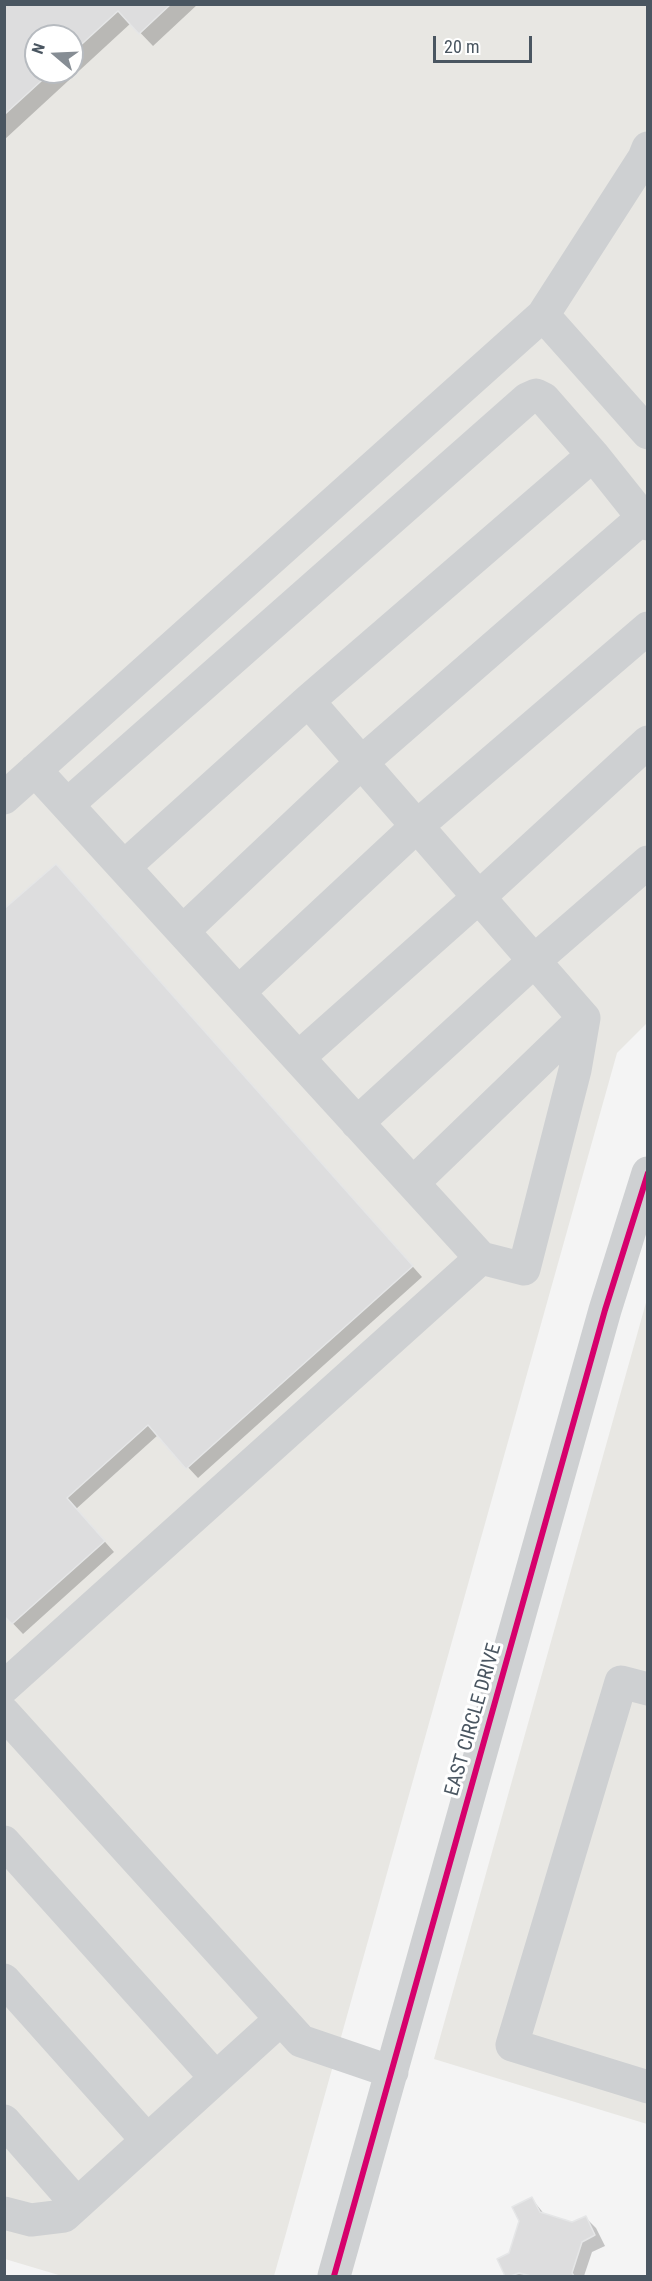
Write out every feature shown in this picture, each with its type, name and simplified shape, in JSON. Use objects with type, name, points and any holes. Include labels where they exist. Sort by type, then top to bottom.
[{"type":"street","points":[[4,798],[543,315],[644,158],[648,148]]},
{"type":"street","points":[[543,315],[648,433]]},
{"type":"street","points":[[67,805],[527,399],[537,395],[544,399],[646,518],[362,762],[183,931]]},
{"type":"street","points":[[124,867],[308,701],[593,454]]},
{"type":"street","points":[[239,992],[417,826],[648,628]]},
{"type":"street","points":[[308,701],[584,1018]]},
{"type":"street","points":[[299,1058],[648,742]]},
{"type":"street","points":[[35,770],[481,1258],[524,1269],[575,1070],[584,1018]]},
{"type":"street","points":[[357,1122],[534,961],[648,862]]},
{"type":"street","points":[[413,1183],[584,1018]]},
{"type":"street","name":"EAST CIRCLE DRIVE","points":[[334,2277],[602,1322],[648,1173]]},
{"type":"street","points":[[4,1687],[481,1258]]},
{"type":"street","points":[[648,1689],[621,1682],[512,2045],[648,2087]]},
{"type":"street","points":[[4,1713],[301,2041],[392,2072]]},
{"type":"street","points":[[4,1842],[216,2078]]},
{"type":"street","points":[[4,1980],[147,2140]]},
{"type":"street","points":[[4,2213],[31,2220],[64,2216],[281,2019]]},
{"type":"street","points":[[4,2121],[77,2204]]},
{"type":"shaded area","points":[[4,5],[647,5],[647,1023],[617,1053],[274,2276],[62,2276],[5,2259]]},
{"type":"shaded area","points":[[647,1299],[647,2124],[434,2059]]},
{"type":"building","points":[[4,4],[171,4],[139,34],[118,11],[84,42],[84,24],[24,24],[24,84],[38,84],[4,115]]},
{"type":"building","points":[[56,864],[413,1266],[186,1469],[148,1425],[67,1498],[105,1541],[12,1624],[4,1616],[4,909]]},
{"type":"building","points":[[532,2197],[540,2212],[572,2222],[586,2216],[595,2235],[582,2242],[572,2273],[574,2276],[531,2276],[519,2273],[505,2276],[497,2259],[509,2253],[519,2221],[512,2207]]},
{"type":"cycle path","points":[[334,2276],[605,1310],[648,1173]]}]
